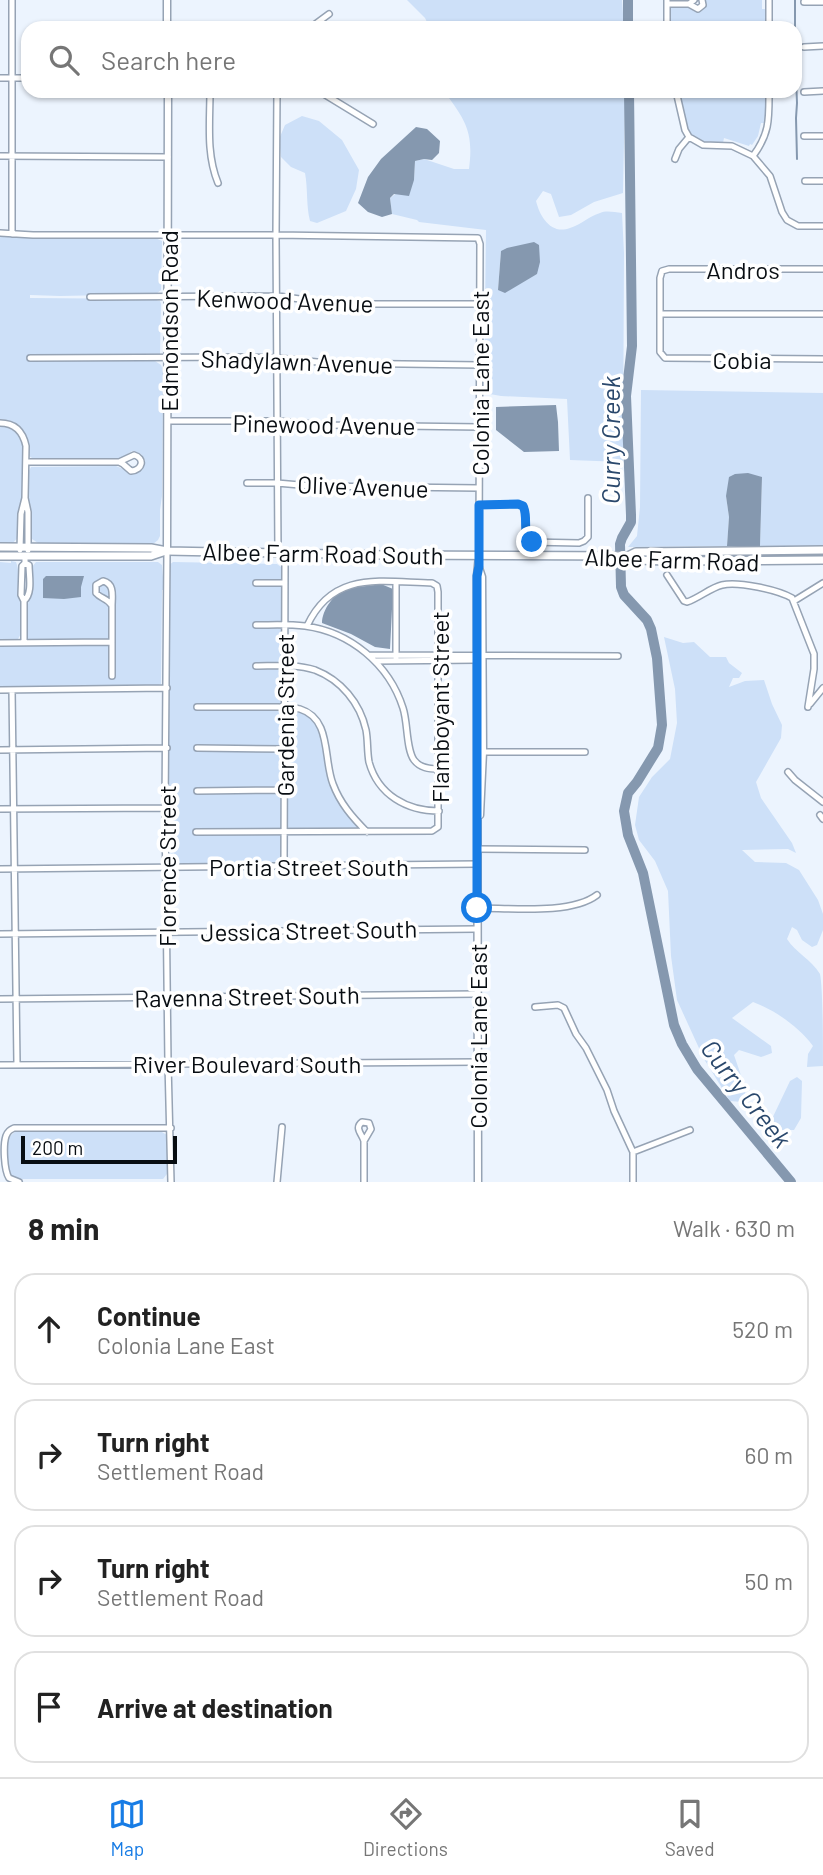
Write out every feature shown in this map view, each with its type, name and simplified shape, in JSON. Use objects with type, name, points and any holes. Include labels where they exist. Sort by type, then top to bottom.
[{"type":"main road","name":"Albee Farm Road South","points":[[0,547],[479,555]]},
{"type":"main road","name":"Albee Farm Road","points":[[479,555],[628,556],[636,552],[667,551],[823,550]]},
{"type":"main road","name":"Albee Farm Road South","points":[[0,556],[151,556],[167,551]]},
{"type":"main road","name":"Albee Farm Road","points":[[628,556],[636,560],[666,561],[823,560]]},
{"type":"street","points":[[12,0],[12,233]]},
{"type":"street","points":[[167,0],[167,21]]},
{"type":"street","points":[[667,21],[667,2],[692,2],[695,8],[700,9],[702,0]]},
{"type":"street","points":[[769,0],[769,21]]},
{"type":"street","points":[[804,2],[823,2]]},
{"type":"street","points":[[320,21],[329,14]]},
{"type":"street","points":[[804,47],[823,46]]},
{"type":"street","points":[[0,78],[21,78]]},
{"type":"street","points":[[804,92],[823,92]]},
{"type":"street","name":"Edmondson Road","points":[[167,551],[168,98]]},
{"type":"street","points":[[210,98],[209,151],[218,183]]},
{"type":"street","points":[[277,98],[278,552]]},
{"type":"street","points":[[330,98],[373,124]]},
{"type":"street","points":[[678,98],[689,137],[703,145],[732,146],[753,156],[770,176],[785,217],[793,224],[823,226]]},
{"type":"street","points":[[753,156],[767,130],[769,98]]},
{"type":"street","points":[[804,136],[823,136]]},
{"type":"street","points":[[675,159],[678,149],[689,137]]},
{"type":"street","points":[[0,156],[168,157]]},
{"type":"street","points":[[805,181],[823,181]]},
{"type":"street","points":[[0,233],[276,235]]},
{"type":"street","name":"Colonia Lane East","points":[[276,235],[476,238],[480,241],[479,566],[482,577],[479,657],[482,793],[477,849],[478,1182]]},
{"type":"street","name":"Andros","points":[[660,314],[660,278],[664,270],[823,269]]},
{"type":"street","name":"Kenwood Avenue","points":[[90,297],[278,296],[336,304],[480,304]]},
{"type":"street","points":[[660,314],[823,314]]},
{"type":"street","name":"Cobia","points":[[660,314],[660,352],[668,359],[823,359]]},
{"type":"street","name":"Shadylawn Avenue","points":[[30,358],[278,358],[327,363],[480,365]]},
{"type":"street","name":"Pinewood Avenue","points":[[168,421],[278,421],[325,425],[480,427]]},
{"type":"street","points":[[0,423],[15,426],[25,442],[28,522],[24,547]]},
{"type":"street","points":[[26,462],[119,463]]},
{"type":"street","name":"Olive Avenue","points":[[247,483],[479,488]]},
{"type":"street","points":[[24,643],[24,601],[21,595],[25,581],[22,566],[24,547],[20,522],[25,498]]},
{"type":"street","points":[[479,505],[523,506],[526,511],[526,537],[530,542],[579,543],[588,537],[588,498]]},
{"type":"street","points":[[20,522],[28,522]]},
{"type":"street","name":"Florence Street","points":[[167,551],[165,808],[171,1182]]},
{"type":"street","name":"Gardenia Street","points":[[284,866],[285,564]]},
{"type":"street","points":[[667,575],[687,603],[717,587],[733,584],[789,596],[794,601],[814,654],[808,707],[823,688]]},
{"type":"street","points":[[112,606],[107,599],[96,593],[96,585],[100,582],[106,581],[111,587],[112,606],[112,676]]},
{"type":"street","points":[[307,626],[318,606],[339,589],[362,583],[396,582],[396,658]]},
{"type":"street","name":"Flamboyant Street","points":[[367,831],[432,831],[437,829],[439,824],[439,592],[437,586],[432,583],[396,582]]},
{"type":"street","points":[[256,583],[285,583]]},
{"type":"street","points":[[794,601],[823,583]]},
{"type":"street","points":[[256,625],[307,626],[338,635],[369,655],[391,682],[402,705],[413,759],[422,767],[438,769]]},
{"type":"street","points":[[0,643],[112,642]]},
{"type":"street","points":[[369,655],[396,658]]},
{"type":"street","points":[[375,661],[438,657],[618,656]]},
{"type":"street","points":[[256,666],[304,668],[329,677],[347,692],[360,712],[370,765],[384,789],[406,806],[424,811],[439,811]]},
{"type":"street","points":[[0,690],[167,688]]},
{"type":"street","points":[[12,690],[17,1064]]},
{"type":"street","points":[[197,707],[284,707],[306,711],[320,726],[334,789],[345,808],[367,831]]},
{"type":"street","points":[[0,750],[167,748]]},
{"type":"street","points":[[197,748],[284,749]]},
{"type":"street","points":[[480,752],[586,752]]},
{"type":"street","points":[[788,772],[823,802]]},
{"type":"street","points":[[197,790],[284,790]]},
{"type":"street","points":[[0,809],[165,808]]},
{"type":"street","points":[[197,832],[367,831]]},
{"type":"street","points":[[477,849],[585,850]]},
{"type":"street","name":"Portia Street South","points":[[0,869],[477,864]]},
{"type":"street","points":[[477,908],[564,907],[586,902],[597,895]]},
{"type":"street","name":"Jessica Street South","points":[[0,934],[477,929]]},
{"type":"street","name":"Ravenna Street South","points":[[0,999],[477,994]]},
{"type":"street","points":[[535,1007],[558,1004],[564,1008],[607,1090],[633,1152],[633,1182]]},
{"type":"street","name":"River Boulevard South","points":[[0,1065],[478,1062]]},
{"type":"street","points":[[277,1182],[282,1127]]},
{"type":"street","points":[[19,1182],[9,1178],[5,1171],[6,1136],[14,1128],[170,1128]]},
{"type":"street","points":[[633,1152],[690,1130]]},
{"type":"street","points":[[364,1142],[364,1182]]},
{"type":"shaded area","points":[[407,0],[622,0],[624,21],[426,21]]},
{"type":"shaded area","points":[[704,0],[762,0],[762,9],[766,9],[766,21],[670,21],[672,7],[689,6],[699,11],[704,7]]},
{"type":"shaded area","points":[[449,98],[625,98],[623,193],[594,202],[571,215],[559,217],[551,194],[543,191],[536,201],[547,223],[563,230],[602,212],[622,213],[623,462],[570,460],[567,399],[484,393],[486,230],[419,222],[392,214],[390,198],[414,180],[415,161],[424,159],[454,169],[469,169],[469,135]],"holes":[[[501,251],[537,274],[498,290]]]},
{"type":"shaded area","points":[[679,98],[766,98],[766,123],[761,123],[758,136],[749,146],[724,138],[723,143],[700,142],[686,127]]},
{"type":"shaded area","points":[[302,116],[319,121],[342,140],[359,170],[356,189],[346,211],[317,223],[310,221],[305,173],[291,167],[281,157],[279,139],[285,125]]},
{"type":"shaded area","points":[[416,127],[427,129],[440,141],[439,153],[432,160],[415,161],[414,180],[409,196],[394,194],[390,198],[392,214],[382,217],[368,212],[358,203],[368,177],[381,159]]},
{"type":"shaded area","points":[[0,235],[155,238],[162,241],[161,290],[156,294],[30,295],[30,298],[160,301],[160,355],[27,360],[155,361],[161,365],[162,496],[160,536],[153,544],[38,543],[32,539],[32,513],[29,502],[31,467],[116,466],[135,474],[143,469],[145,460],[141,454],[132,451],[115,459],[32,458],[29,456],[23,430],[15,423],[0,420]]},
{"type":"shaded area","points":[[534,242],[539,245],[540,262],[537,274],[505,293],[498,290],[501,251]]},
{"type":"shaded area","points":[[641,390],[823,393],[823,547],[760,546],[762,477],[726,496],[729,517],[727,546],[628,547],[637,536],[640,507]]},
{"type":"shaded area","points":[[556,405],[559,451],[524,452],[496,430],[496,407]]},
{"type":"shaded area","points":[[0,426],[14,431],[22,445],[19,536],[13,543],[0,543]]},
{"type":"shaded area","points":[[748,473],[762,477],[760,546],[727,546],[729,517],[726,496],[729,477]]},
{"type":"shaded area","points":[[0,562],[16,562],[18,569],[22,628],[18,639],[0,640]]},
{"type":"shaded area","points":[[36,562],[158,562],[162,565],[164,590],[161,684],[0,687],[0,646],[28,645],[28,604],[32,567]]},
{"type":"shaded area","points":[[173,562],[277,564],[281,567],[281,859],[276,863],[174,865],[169,862],[169,565]]},
{"type":"shaded area","points":[[46,576],[84,576],[81,597],[43,598],[43,579]]},
{"type":"shaded area","points":[[381,584],[393,589],[390,649],[375,647],[322,623],[326,608],[342,591]]},
{"type":"shaded area","points":[[664,637],[683,643],[694,642],[710,657],[726,657],[729,663],[742,673],[739,678],[733,678],[729,687],[745,681],[764,680],[782,725],[781,738],[756,782],[761,798],[796,853],[788,849],[742,850],[755,862],[786,863],[799,870],[818,900],[823,914],[823,930],[817,945],[812,947],[802,940],[797,930],[792,927],[787,939],[820,974],[823,1066],[807,1067],[808,1054],[813,1046],[786,1020],[753,1002],[732,1018],[771,1046],[772,1053],[761,1057],[739,1050],[734,1055],[746,1090],[742,1102],[730,1101],[704,1059],[677,1000],[671,956],[668,891],[655,861],[639,840],[635,825],[639,797],[652,777],[670,759],[677,723],[675,689]]},
{"type":"shaded area","points":[[288,711],[301,712],[311,717],[317,726],[330,784],[356,829],[292,830],[286,826]]},
{"type":"shaded area","points":[[797,1077],[802,1081],[801,1118],[794,1130],[779,1130],[770,1123],[790,1081]]},
{"type":"shaded area","points":[[16,1131],[160,1131],[167,1135],[167,1174],[163,1179],[16,1179],[9,1171],[7,1155],[8,1138]]},
{"type":"waterway","name":"Curry Creek","points":[[628,0],[628,21]]},
{"type":"waterway","points":[[795,0],[795,21]]},
{"type":"waterway","name":"Curry Creek","points":[[629,98],[632,346],[626,396],[631,522],[620,544],[621,587],[624,595],[647,620],[651,629],[657,658],[662,725],[658,748],[628,793],[624,811],[628,835],[643,873],[674,1025],[682,1044],[697,1069],[791,1182]]},
{"type":"waterway","points":[[797,98],[797,159]]},
{"type":"route","points":[[477,908],[479,505],[523,506],[526,511],[526,537],[532,542]]}]
